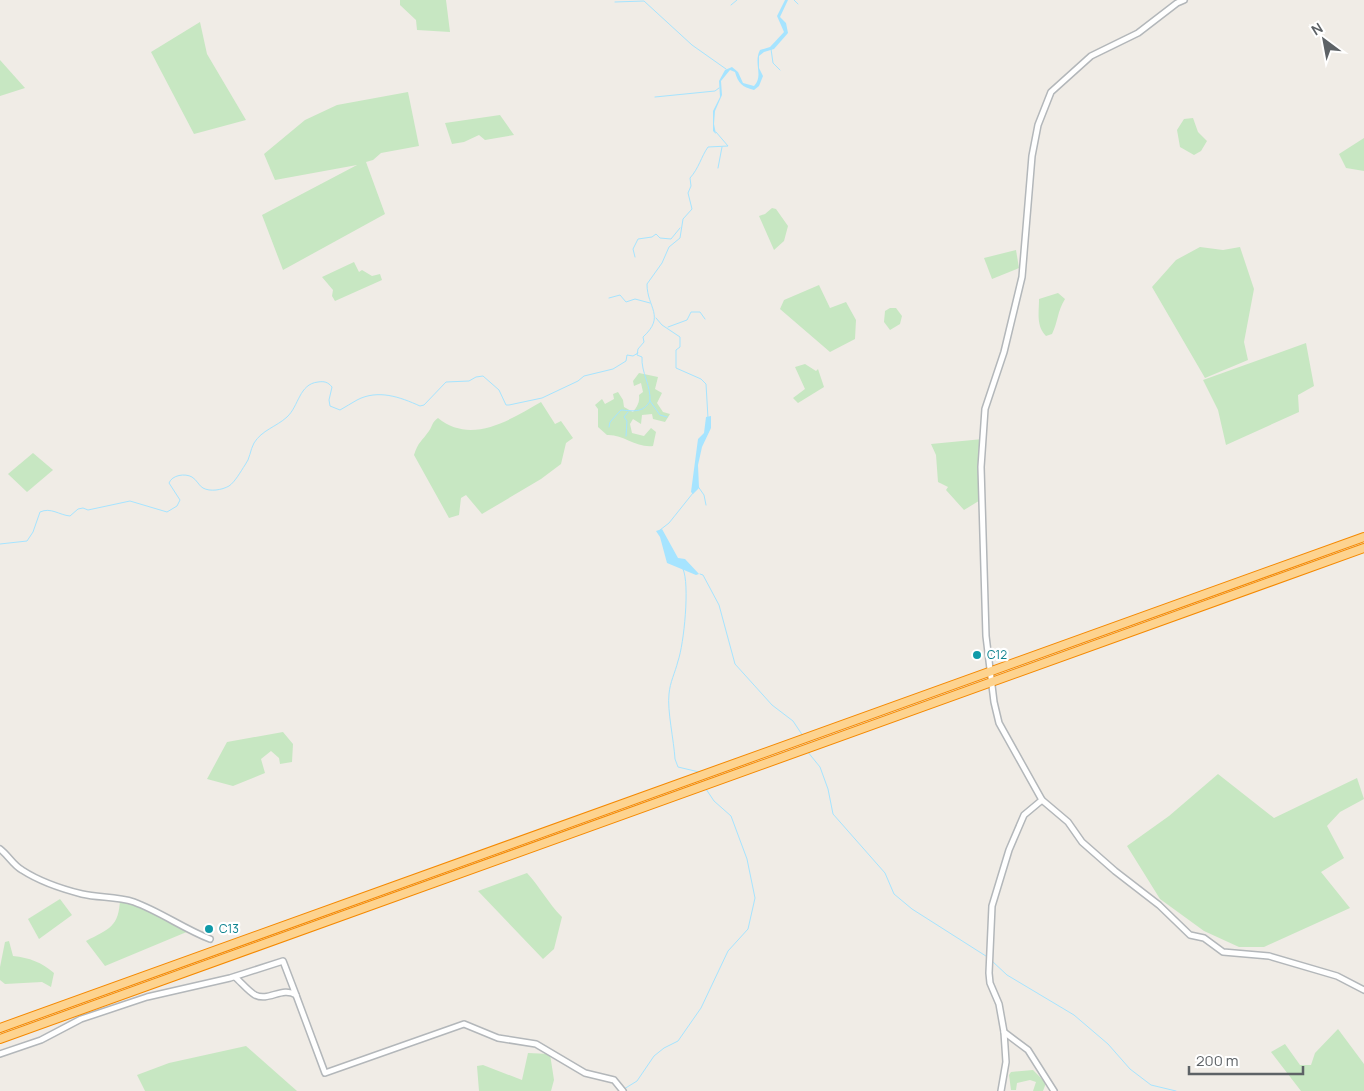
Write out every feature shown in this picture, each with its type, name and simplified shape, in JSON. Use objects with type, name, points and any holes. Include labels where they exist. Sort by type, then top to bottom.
[{"type":"highway","points":[[0,1028],[1364,537]]},
{"type":"highway","points":[[0,1039],[1364,548]]},
{"type":"street","points":[[1184,0],[1177,2],[1138,34],[1092,55],[1052,92],[1038,125],[1032,156],[1022,277],[1004,352],[985,410],[982,499],[986,636],[991,683],[999,723],[1042,800],[1068,822],[1082,842],[1159,904],[1190,935],[1204,938],[1223,952],[1269,956],[1337,976],[1364,990]]},
{"type":"street","points":[[1001,1091],[1006,1062],[1004,1032],[999,1004],[990,983],[989,973],[992,906],[1009,850],[1024,815],[1042,800]]},
{"type":"street","points":[[0,849],[20,870],[55,885],[83,894],[113,897],[135,903],[166,916],[189,931],[210,939]]},
{"type":"street","points":[[0,1054],[41,1040],[81,1019],[147,996],[235,977],[284,961],[325,1073],[464,1024],[498,1038],[536,1044],[585,1073],[614,1080],[623,1091]]},
{"type":"street","points":[[235,977],[253,995],[261,997],[284,991],[296,995]]},
{"type":"street","points":[[1004,1032],[1028,1050],[1054,1091]]},
{"type":"green space","points":[[400,0],[446,0],[450,32],[417,30],[416,20],[400,5]]},
{"type":"green space","points":[[200,22],[207,54],[246,120],[194,134],[151,52]]},
{"type":"green space","points":[[0,60],[25,88],[0,96]]},
{"type":"green space","points":[[408,92],[419,146],[381,153],[373,160],[366,162],[385,214],[283,270],[262,215],[357,165],[275,180],[264,154],[305,120],[337,105]]},
{"type":"green space","points":[[500,115],[514,135],[485,140],[479,135],[464,142],[452,144],[445,123]]},
{"type":"green space","points":[[1193,118],[1198,132],[1207,141],[1201,151],[1194,155],[1180,147],[1177,130],[1184,119]]},
{"type":"green space","points":[[1364,138],[1364,171],[1346,168],[1339,154]]},
{"type":"green space","points":[[772,208],[776,209],[788,226],[784,241],[774,250],[759,216]]},
{"type":"green space","points":[[1200,247],[1223,250],[1240,247],[1254,289],[1244,342],[1248,360],[1205,378],[1152,287],[1176,260]]},
{"type":"green space","points":[[1016,250],[1019,268],[992,279],[984,258]]},
{"type":"green space","points":[[354,262],[359,272],[362,270],[372,276],[380,274],[382,280],[335,301],[332,296],[333,290],[322,277]]},
{"type":"green space","points":[[819,285],[830,308],[846,302],[856,320],[855,339],[830,352],[780,309],[784,300]]},
{"type":"green space","points":[[1058,293],[1065,299],[1060,308],[1052,334],[1046,336],[1039,324],[1039,299]]},
{"type":"green space","points":[[890,308],[896,308],[902,316],[900,324],[890,330],[884,322],[885,311]]},
{"type":"green space","points":[[1306,343],[1314,386],[1298,395],[1299,412],[1226,445],[1218,410],[1203,380]]},
{"type":"green space","points":[[805,364],[816,371],[818,369],[824,387],[798,403],[793,398],[805,389],[795,367]]},
{"type":"green space","points":[[639,373],[658,377],[655,389],[662,393],[657,403],[663,412],[670,414],[665,422],[653,419],[652,414],[642,415],[641,424],[633,419],[630,424],[632,433],[644,436],[651,428],[656,432],[653,446],[641,445],[613,435],[607,435],[598,427],[598,409],[595,405],[602,399],[605,404],[614,399],[613,394],[618,392],[623,400],[624,407],[633,412],[639,402],[639,395],[643,392],[641,383],[634,386],[633,381]]},
{"type":"green space","points":[[541,402],[555,424],[561,421],[573,438],[566,443],[561,464],[541,479],[482,514],[466,495],[461,498],[459,515],[449,518],[414,455],[419,444],[435,421],[438,418],[451,426],[477,430],[503,422]]},
{"type":"green space","points":[[983,439],[982,499],[964,510],[946,490],[948,487],[938,482],[936,455],[931,444]]},
{"type":"green space","points":[[33,453],[53,470],[27,492],[8,474]]},
{"type":"green space","points":[[283,732],[293,744],[292,762],[280,764],[279,758],[271,751],[261,759],[265,773],[233,786],[207,779],[227,742]]},
{"type":"green space","points":[[1218,774],[1274,818],[1357,778],[1364,799],[1340,812],[1327,826],[1344,858],[1321,872],[1350,908],[1264,947],[1239,947],[1204,931],[1160,899],[1127,846],[1169,816]]},
{"type":"green space","points":[[527,873],[562,917],[554,949],[543,959],[478,891]]},
{"type":"green space","points":[[60,899],[72,915],[39,939],[28,919]]},
{"type":"green space","points":[[120,899],[135,903],[189,931],[105,966],[86,941],[111,926],[118,916]]},
{"type":"green space","points":[[9,941],[13,956],[35,961],[54,973],[51,987],[42,982],[5,984],[0,980],[0,967],[5,942]]},
{"type":"green space","points":[[1338,1029],[1364,1064],[1364,1091],[1301,1091],[1271,1052],[1285,1044],[1300,1065],[1311,1065],[1315,1053]]},
{"type":"green space","points":[[246,1046],[297,1091],[145,1091],[137,1075],[169,1063]]},
{"type":"green space","points":[[528,1053],[550,1054],[554,1080],[551,1091],[479,1091],[477,1066],[483,1065],[522,1080]]},
{"type":"green space","points":[[1033,1070],[1046,1083],[1043,1091],[1033,1091],[1036,1082],[1030,1080],[1017,1083],[1016,1090],[1011,1090],[1009,1075],[1011,1072]]},
{"type":"water","points":[[785,0],[788,0],[780,17],[786,23],[788,33],[774,49],[764,52],[759,56],[759,68],[763,76],[759,86],[754,90],[744,86],[739,82],[735,72],[730,70],[721,81],[722,95],[715,111],[714,124],[716,134],[713,131],[713,111],[720,97],[719,81],[725,70],[732,67],[738,72],[743,83],[754,86],[758,78],[758,55],[760,50],[770,47],[784,32],[777,16]]},
{"type":"water","points":[[711,416],[711,428],[702,447],[698,465],[699,488],[693,494],[691,492],[698,439],[704,433],[706,417]]},
{"type":"water","points":[[662,529],[678,558],[685,559],[699,574],[696,575],[667,563],[660,537],[656,531]]},
{"type":"waterway","points":[[731,5],[737,0]]},
{"type":"waterway","points":[[794,0],[798,4]]},
{"type":"waterway","points":[[615,2],[644,1],[692,45],[726,69]]},
{"type":"waterway","points":[[771,49],[773,63],[780,70]]},
{"type":"waterway","points":[[655,97],[715,91],[719,88]]},
{"type":"waterway","points":[[609,427],[610,422],[621,410],[634,411],[641,409],[650,401],[642,357],[637,355],[638,349],[644,342],[643,337],[650,330],[654,317],[647,284],[662,263],[669,247],[680,238],[683,219],[692,209],[688,193],[691,186],[690,178],[708,147],[728,146],[716,132]]},
{"type":"waterway","points":[[718,168],[722,147]]},
{"type":"waterway","points":[[635,257],[633,249],[638,239],[652,237],[656,234],[660,238],[671,239],[680,228]]},
{"type":"waterway","points":[[609,298],[620,295],[626,302],[635,299],[650,303]]},
{"type":"waterway","points":[[668,327],[687,320],[691,312],[700,312],[705,319]]},
{"type":"waterway","points":[[656,318],[662,325],[680,337],[680,347],[676,350],[676,368],[701,379],[706,384],[708,418]]},
{"type":"waterway","points":[[0,544],[27,541],[33,532],[40,512],[48,510],[70,516],[78,509],[88,510],[130,501],[167,512],[177,506],[180,500],[169,483],[173,478],[179,476],[186,475],[192,477],[202,487],[209,490],[229,486],[247,463],[257,439],[287,417],[303,391],[318,382],[327,383],[332,387],[329,400],[330,406],[340,410],[357,400],[373,395],[397,397],[420,406],[424,405],[446,382],[469,381],[483,376],[499,390],[506,405],[509,405],[542,398],[578,381],[584,376],[613,369],[626,361],[627,355],[633,356],[638,353]]},
{"type":"waterway","points":[[650,401],[660,415],[667,417]]},
{"type":"waterway","points":[[626,436],[627,421],[624,417],[628,412]]},
{"type":"waterway","points":[[697,485],[704,495],[706,505]]},
{"type":"waterway","points":[[660,530],[669,523],[693,493]]},
{"type":"waterway","points":[[683,569],[686,587],[684,628],[680,653],[671,681],[669,708],[675,759],[678,767],[699,772]]},
{"type":"waterway","points":[[700,574],[703,575],[719,605],[735,664],[772,705],[793,721],[803,736]]},
{"type":"waterway","points":[[807,751],[820,767],[828,789],[833,814],[885,873],[894,894],[912,909],[989,958]]},
{"type":"waterway","points":[[624,1089],[637,1081],[654,1056],[678,1041],[701,1008],[728,951],[748,929],[755,898],[747,859],[731,816],[714,801],[706,789]]},
{"type":"waterway","points":[[992,961],[1007,975],[1074,1015],[1108,1044],[1130,1069],[1151,1085],[1176,1091]]},
{"type":"place","name":"C12","points":[[977,655]]},
{"type":"place","name":"C13","points":[[209,929]]}]
